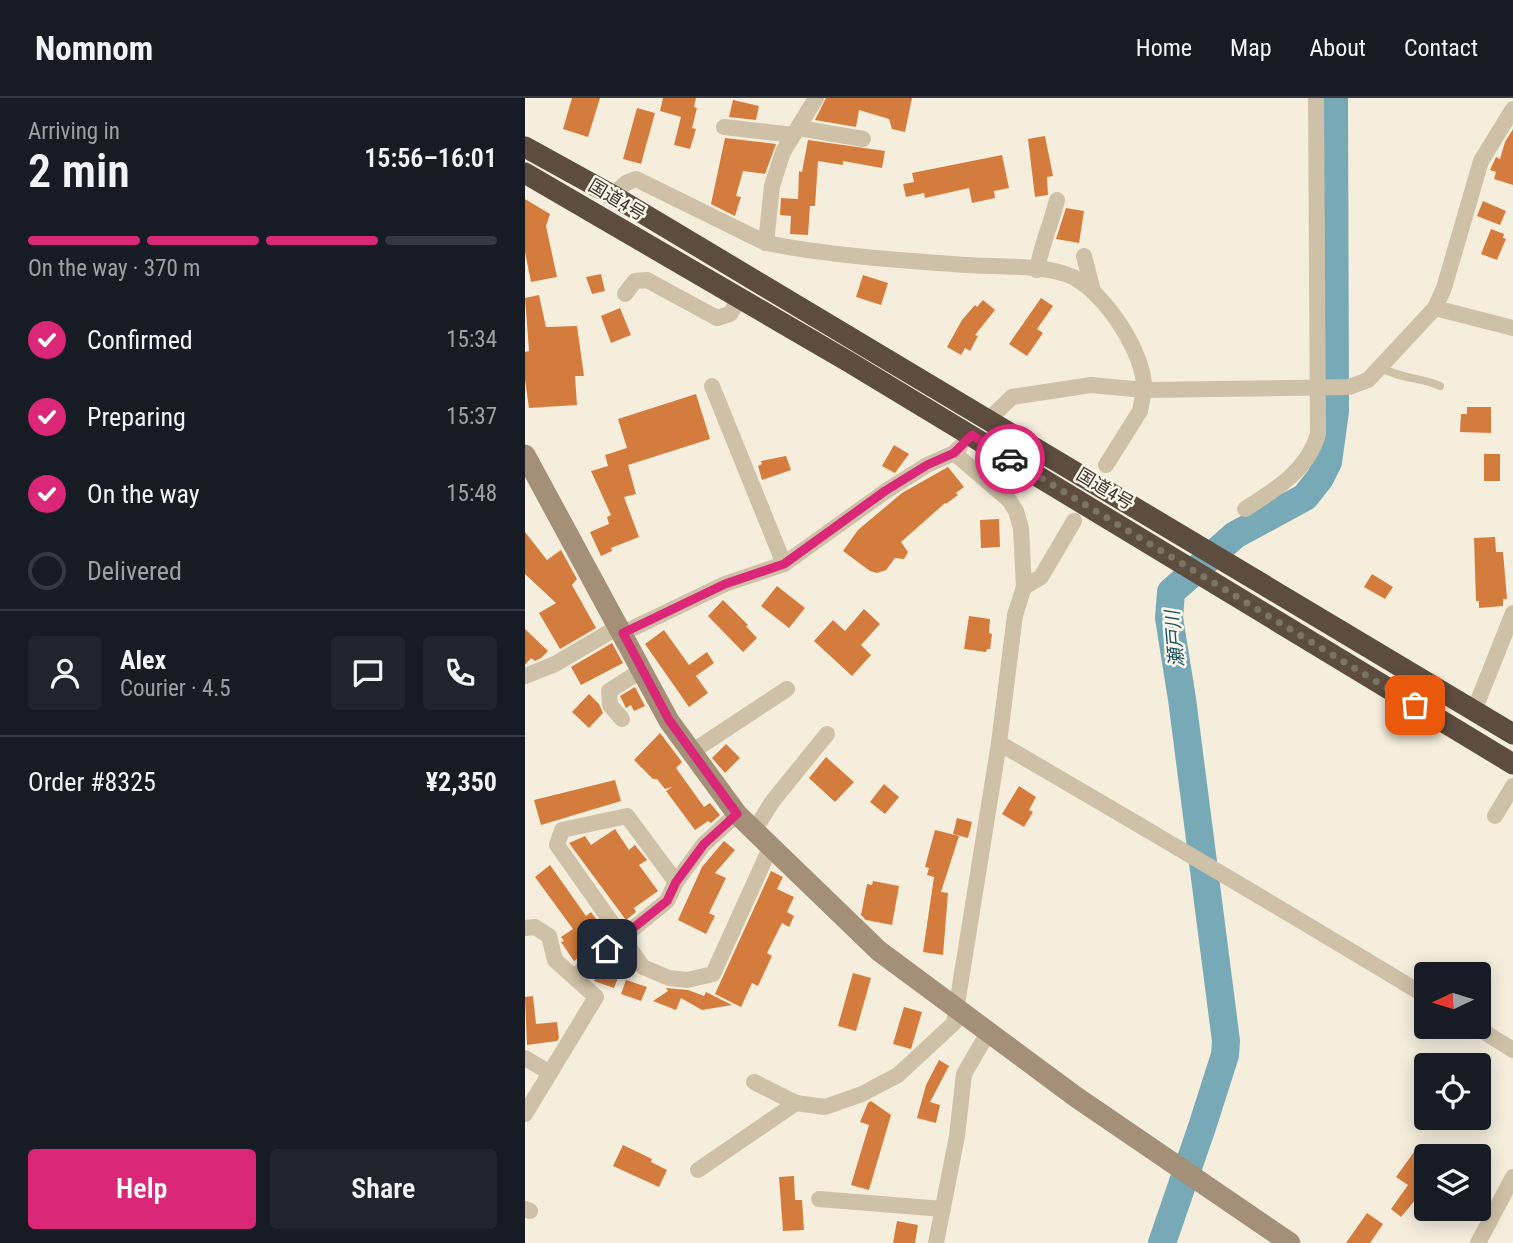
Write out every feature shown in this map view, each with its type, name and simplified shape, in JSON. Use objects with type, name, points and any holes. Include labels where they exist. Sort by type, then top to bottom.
[{"type":"highway","name":"国道4号","points":[[525,147],[612,195],[1513,734]]},
{"type":"highway","name":"国道4号","points":[[525,173],[972,435],[1513,764]]},
{"type":"street","points":[[766,243],[772,186],[783,152],[817,98]]},
{"type":"street","points":[[1245,509],[1271,492],[1309,458],[1318,434],[1322,387],[1316,98]]},
{"type":"street","points":[[988,420],[1012,397],[1091,385],[1144,390],[1349,387],[1368,380],[1435,308],[1444,288],[1482,161],[1513,109]]},
{"type":"street","points":[[724,127],[796,131],[863,139]]},
{"type":"street","points":[[612,195],[625,183],[636,179],[766,243],[877,259],[1055,271],[1071,277],[1102,299],[1138,356],[1145,376],[1140,411],[1106,466]]},
{"type":"street","points":[[1037,270],[1040,250],[1047,238],[1056,200]]},
{"type":"street","points":[[1084,256],[1093,291]]},
{"type":"street","points":[[625,294],[635,281],[647,280],[717,318],[730,314],[740,298]]},
{"type":"street","points":[[1435,308],[1513,328]]},
{"type":"street","points":[[712,386],[784,564]]},
{"type":"street","points":[[525,676],[725,584],[784,564],[885,491],[927,465],[954,453],[972,435]]},
{"type":"street","points":[[754,1082],[796,1103],[825,1107],[862,1094],[898,1075],[954,1023],[999,743],[1015,615],[1024,587],[1021,528],[1016,511],[1009,500],[954,453]]},
{"type":"street","points":[[525,455],[669,720],[737,814],[879,951],[1076,1097],[1290,1243]]},
{"type":"street","points":[[1024,587],[1041,577],[1074,522]]},
{"type":"street","points":[[1474,711],[1513,613]]},
{"type":"street","points":[[622,719],[610,705],[609,691],[642,670]]},
{"type":"street","points":[[690,752],[787,689]]},
{"type":"street","points":[[754,831],[772,802],[827,734]]},
{"type":"street","points":[[999,743],[1189,853],[1414,989]]},
{"type":"street","points":[[1495,816],[1513,786]]},
{"type":"street","points":[[575,976],[667,901],[676,882],[704,844],[737,814]]},
{"type":"street","points":[[676,882],[627,816],[562,830],[557,845],[643,967],[669,978],[687,980],[713,974],[771,846]]},
{"type":"street","points":[[525,928],[535,927],[549,936],[555,960],[596,997],[525,1112]]},
{"type":"street","points":[[936,1243],[957,1136],[964,1074],[989,1031]]},
{"type":"street","points":[[1491,1036],[1513,1050]]},
{"type":"street","points":[[525,1058],[550,1073]]},
{"type":"street","points":[[698,1170],[796,1103]]},
{"type":"street","points":[[1478,1243],[1513,1177]]},
{"type":"street","points":[[819,1199],[943,1209]]},
{"type":"lane","points":[[1380,367],[1393,375],[1403,378],[1422,377],[1440,386]]},
{"type":"building","points":[[572,98],[600,98],[588,137],[563,129]]},
{"type":"building","points":[[663,98],[696,98],[694,107],[697,108],[692,128],[696,129],[690,149],[674,145],[681,117],[660,111]]},
{"type":"building","points":[[826,98],[912,98],[905,132],[892,129],[889,119],[859,110],[856,127],[815,120]]},
{"type":"building","points":[[733,100],[759,106],[756,120],[729,117]]},
{"type":"building","points":[[637,108],[655,113],[641,164],[623,159]]},
{"type":"building","points":[[1513,129],[1513,185],[1494,179],[1496,172],[1490,170],[1496,157],[1500,159],[1505,142]]},
{"type":"building","points":[[1045,136],[1053,176],[1047,177],[1048,195],[1035,197],[1028,139]]},
{"type":"building","points":[[725,138],[776,144],[765,174],[743,171],[736,196],[741,197],[735,216],[711,204]]},
{"type":"building","points":[[808,140],[885,151],[882,168],[843,161],[843,165],[818,161],[815,206],[810,206],[808,235],[790,234],[791,216],[780,215],[781,198],[798,199],[799,171],[802,172]]},
{"type":"building","points":[[1002,155],[1009,188],[994,191],[995,198],[972,203],[969,188],[925,198],[924,193],[906,197],[903,184],[914,182],[912,173]]},
{"type":"building","points":[[525,199],[550,214],[546,226],[557,277],[531,282],[525,252]]},
{"type":"building","points":[[1483,201],[1506,211],[1500,225],[1477,216]]},
{"type":"building","points":[[1066,208],[1084,211],[1079,243],[1056,239]]},
{"type":"building","points":[[1491,229],[1504,234],[1503,238],[1506,239],[1497,260],[1481,254]]},
{"type":"building","points":[[601,274],[605,291],[592,294],[586,277]]},
{"type":"building","points":[[863,275],[888,283],[881,305],[856,297]]},
{"type":"building","points":[[539,295],[546,327],[577,326],[584,376],[575,376],[577,405],[529,408],[525,380],[525,352],[529,351],[525,298]]},
{"type":"building","points":[[1041,298],[1053,306],[1037,329],[1043,333],[1027,356],[1009,344]]},
{"type":"building","points":[[983,300],[995,310],[975,335],[978,336],[970,351],[965,348],[961,355],[947,347],[962,320]]},
{"type":"building","points":[[620,308],[631,335],[611,343],[601,316]]},
{"type":"building","points":[[696,394],[710,439],[628,465],[636,494],[624,497],[639,537],[611,548],[612,551],[601,556],[590,532],[609,524],[607,517],[611,515],[591,471],[608,466],[605,455],[627,448],[618,419]]},
{"type":"building","points":[[1467,407],[1491,407],[1491,433],[1460,432],[1461,414],[1467,414]]},
{"type":"building","points":[[894,445],[909,454],[895,473],[882,466]]},
{"type":"building","points":[[1484,454],[1500,454],[1500,481],[1484,481]]},
{"type":"building","points":[[786,456],[791,470],[762,480],[758,466],[762,464],[761,461]]},
{"type":"building","points":[[948,467],[964,487],[901,542],[908,552],[904,559],[895,558],[886,570],[877,573],[870,571],[843,551],[858,530],[902,493]]},
{"type":"building","points":[[999,519],[1000,547],[981,548],[980,520]]},
{"type":"building","points":[[525,532],[547,560],[561,550],[577,579],[572,585],[596,628],[560,649],[539,613],[556,603],[525,574]]},
{"type":"building","points":[[1495,537],[1496,552],[1503,552],[1507,599],[1503,599],[1503,606],[1479,608],[1479,601],[1476,601],[1474,538]]},
{"type":"building","points":[[1372,574],[1393,587],[1385,599],[1364,587]]},
{"type":"building","points":[[777,586],[805,608],[789,628],[761,606]]},
{"type":"building","points":[[723,600],[757,638],[743,652],[708,616]]},
{"type":"building","points":[[864,609],[880,624],[861,645],[871,655],[852,676],[814,641],[833,620],[845,631]]},
{"type":"building","points":[[969,616],[990,619],[989,633],[992,634],[990,649],[986,652],[964,649]]},
{"type":"building","points":[[525,629],[548,651],[535,661],[531,658],[525,665]]},
{"type":"building","points":[[664,630],[689,665],[707,652],[714,663],[696,676],[708,693],[689,707],[645,644]]},
{"type":"building","points":[[612,643],[623,663],[581,685],[571,667]]},
{"type":"building","points":[[635,687],[645,706],[634,711],[631,705],[626,708],[620,696]]},
{"type":"building","points":[[589,694],[599,704],[603,713],[589,728],[572,712]]},
{"type":"building","points":[[660,733],[682,762],[676,768],[704,807],[710,803],[720,815],[711,823],[708,821],[695,830],[666,791],[672,787],[665,789],[634,760]]},
{"type":"building","points":[[726,744],[740,758],[725,773],[712,758]]},
{"type":"building","points":[[826,757],[854,782],[835,802],[809,778]]},
{"type":"building","points":[[615,780],[621,801],[541,825],[534,800]]},
{"type":"building","points":[[884,784],[899,797],[885,814],[870,802]]},
{"type":"building","points":[[1019,786],[1036,797],[1029,810],[1033,812],[1024,827],[1002,814]]},
{"type":"building","points":[[957,818],[972,822],[968,838],[953,834]]},
{"type":"building","points":[[615,829],[629,850],[635,845],[647,860],[639,865],[658,891],[634,908],[636,912],[626,920],[569,843],[585,836],[591,845]]},
{"type":"building","points":[[935,830],[959,836],[941,892],[948,893],[943,955],[923,952],[934,877],[927,875],[929,868],[925,867]]},
{"type":"building","points":[[724,841],[735,850],[715,873],[726,878],[709,913],[715,916],[706,934],[678,920],[702,867]]},
{"type":"building","points":[[550,865],[586,916],[591,912],[604,930],[584,946],[585,952],[574,961],[561,942],[564,941],[561,937],[573,929],[535,877]]},
{"type":"building","points":[[771,871],[783,877],[777,889],[794,897],[787,912],[794,916],[789,927],[782,923],[767,953],[772,956],[758,986],[752,983],[741,1007],[715,994]]},
{"type":"building","points":[[873,881],[899,886],[892,925],[866,920],[861,915],[867,884],[872,885]]},
{"type":"building","points":[[601,968],[619,975],[614,988],[594,981]]},
{"type":"building","points":[[853,973],[871,978],[856,1031],[838,1026]]},
{"type":"building","points":[[626,980],[647,987],[641,1001],[621,994]]},
{"type":"building","points":[[666,988],[688,990],[704,996],[706,992],[732,1005],[702,1010],[681,998],[676,1010],[653,1001],[668,991]]},
{"type":"building","points":[[533,996],[536,1024],[557,1022],[557,1041],[527,1045],[525,997]]},
{"type":"building","points":[[904,1007],[922,1012],[911,1049],[893,1044]]},
{"type":"building","points":[[939,1060],[949,1066],[930,1102],[940,1105],[936,1123],[917,1118],[926,1085]]},
{"type":"building","points":[[871,1101],[891,1115],[869,1190],[851,1185],[869,1125],[860,1122]]},
{"type":"building","points":[[623,1145],[652,1159],[651,1162],[667,1170],[659,1187],[613,1166]]},
{"type":"building","points":[[1414,1152],[1414,1201],[1401,1217],[1391,1209],[1408,1185],[1396,1177]]},
{"type":"building","points":[[794,1176],[795,1200],[802,1200],[804,1230],[783,1231],[779,1177]]},
{"type":"building","points":[[1367,1213],[1383,1224],[1370,1243],[1346,1243]]},
{"type":"building","points":[[897,1221],[918,1225],[915,1243],[893,1243]]},
{"type":"waterway","name":"瀬戸川","points":[[1162,1243],[1225,1055],[1226,1041],[1169,618],[1171,592],[1235,535],[1305,497],[1320,478],[1328,462],[1335,411],[1334,98]]},
{"type":"way so far","points":[[1010,459],[1415,705]]},
{"type":"route","points":[[607,949],[667,901],[676,882],[704,844],[737,814],[669,720],[623,633],[725,584],[784,564],[885,491],[927,465],[954,453],[972,435],[1010,459]]}]
